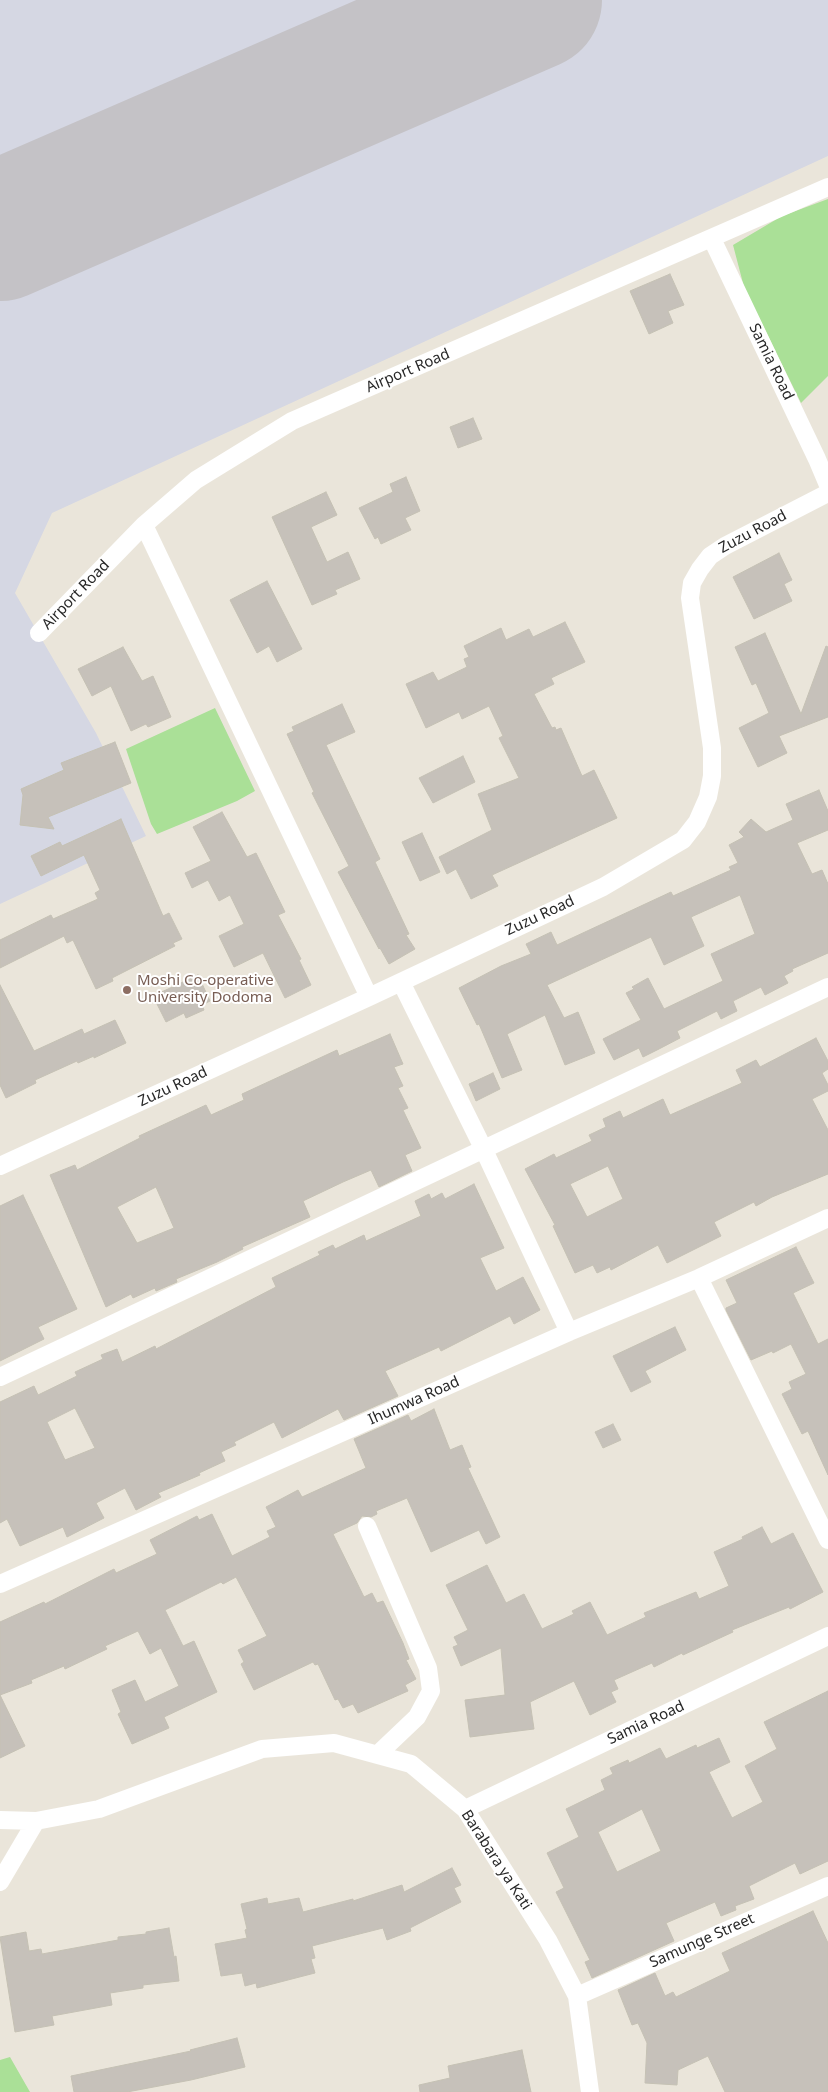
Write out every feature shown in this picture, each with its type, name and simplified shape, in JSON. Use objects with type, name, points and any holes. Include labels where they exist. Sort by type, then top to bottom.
[{"type":"street","name":"Airport Road","points":[[39,633],[144,525],[196,480],[292,420],[828,187]]},
{"type":"street","name":"Samia Road","points":[[712,239],[818,459],[828,485]]},
{"type":"street","name":"Zuzu Road","points":[[0,1166],[369,997],[603,887],[683,840],[701,814],[708,797],[712,776],[712,748],[690,598],[692,583],[710,556],[724,546],[828,493]]},
{"type":"street","points":[[144,525],[369,997]]},
{"type":"street","points":[[401,982],[483,1148],[569,1332]]},
{"type":"street","points":[[0,1377],[828,987]]},
{"type":"street","name":"Ihumwa Road","points":[[0,1584],[569,1332],[699,1278],[828,1218]]},
{"type":"street","points":[[699,1278],[828,1540]]},
{"type":"street","points":[[367,1526],[428,1668],[431,1691],[417,1717],[377,1755]]},
{"type":"street","name":"Samia Road","points":[[465,1810],[828,1636]]},
{"type":"street","name":"Barabara ya Kati","points":[[0,1820],[36,1821],[99,1809],[262,1749],[334,1743],[411,1764],[465,1810],[548,1940],[576,1996],[590,2092]]},
{"type":"street","points":[[0,1882],[36,1821]]},
{"type":"street","name":"Samunge Street","points":[[576,1996],[828,1886]]},
{"type":"shaded area","points":[[0,0],[828,0],[828,156],[52,513],[15,593],[96,733],[146,836],[0,904]]},
{"type":"green space","points":[[828,199],[828,376],[801,403],[744,287],[733,245],[782,216]]},
{"type":"green space","points":[[215,708],[255,791],[237,801],[157,834],[151,824],[126,749]]},
{"type":"green space","points":[[10,2057],[30,2092],[0,2092],[0,2060]]},
{"type":"building","points":[[670,274],[684,305],[668,311],[673,323],[649,334],[630,291]]},
{"type":"building","points":[[473,418],[482,439],[458,448],[450,427]]},
{"type":"building","points":[[406,477],[420,511],[405,518],[411,530],[381,544],[378,537],[375,539],[359,508],[393,492],[390,484]]},
{"type":"building","points":[[326,492],[337,515],[311,527],[327,562],[348,552],[360,579],[335,590],[337,594],[312,605],[272,517]]},
{"type":"building","points":[[779,553],[792,580],[784,584],[792,601],[754,619],[733,577]]},
{"type":"building","points":[[267,581],[302,649],[277,662],[269,646],[257,653],[230,600]]},
{"type":"building","points":[[565,622],[585,662],[551,678],[554,684],[534,694],[552,728],[555,727],[556,730],[561,728],[582,776],[594,770],[617,818],[492,875],[498,886],[471,899],[456,869],[447,874],[439,857],[492,830],[478,794],[519,778],[499,738],[503,736],[489,706],[462,719],[459,712],[426,728],[406,684],[433,672],[438,681],[467,667],[464,659],[469,657],[464,646],[501,628],[506,640],[529,629],[533,637]]},
{"type":"building","points":[[765,633],[801,714],[826,646],[828,647],[828,717],[779,736],[787,753],[758,767],[739,728],[769,713],[756,683],[752,685],[735,647]]},
{"type":"building","points":[[123,647],[142,681],[153,676],[171,717],[148,727],[146,724],[131,731],[111,686],[92,696],[78,669]]},
{"type":"building","points":[[342,704],[355,732],[326,745],[380,859],[375,862],[409,934],[406,935],[415,949],[389,964],[338,872],[349,866],[312,793],[314,792],[287,734],[294,731],[292,727]]},
{"type":"building","points":[[115,742],[131,783],[48,817],[54,829],[20,825],[23,795],[21,789],[64,770],[61,763]]},
{"type":"building","points":[[463,756],[475,782],[433,803],[419,778]]},
{"type":"building","points":[[819,790],[828,811],[828,830],[797,843],[812,874],[822,870],[828,884],[828,953],[792,969],[793,971],[784,976],[788,983],[765,995],[761,987],[733,1001],[737,1011],[721,1019],[717,1011],[677,1031],[680,1038],[643,1057],[639,1048],[614,1060],[603,1039],[641,1020],[626,993],[634,989],[632,987],[648,978],[664,1009],[723,981],[711,954],[755,934],[740,895],[691,917],[704,946],[664,965],[651,937],[547,985],[564,1018],[578,1012],[595,1053],[565,1065],[545,1015],[507,1034],[522,1070],[502,1078],[479,1024],[477,1025],[459,988],[501,966],[531,954],[526,944],[551,932],[557,945],[671,892],[673,896],[731,870],[729,867],[738,863],[729,845],[744,837],[739,832],[751,819],[766,832],[793,820],[786,804]]},
{"type":"building","points":[[222,812],[247,857],[256,853],[285,912],[278,915],[301,959],[299,960],[311,985],[285,998],[263,953],[234,967],[219,936],[244,924],[230,895],[219,901],[208,880],[192,888],[185,873],[211,861],[193,827]]},
{"type":"building","points":[[121,819],[163,916],[169,913],[182,939],[173,943],[175,946],[112,978],[113,981],[96,989],[73,940],[67,943],[64,936],[0,968],[0,940],[51,915],[53,919],[98,899],[95,893],[100,890],[84,855],[41,876],[31,856],[60,842],[62,846]]},
{"type":"building","points":[[422,833],[440,872],[420,881],[402,842]]},
{"type":"building","points":[[198,975],[210,1001],[202,1005],[204,1010],[186,1018],[184,1013],[166,1022],[153,996]]},
{"type":"building","points":[[0,985],[34,1051],[82,1029],[84,1034],[115,1020],[126,1043],[94,1058],[94,1056],[78,1063],[77,1061],[35,1080],[36,1083],[6,1098],[0,1085]]},
{"type":"building","points":[[390,1034],[403,1064],[394,1067],[403,1086],[398,1088],[408,1108],[403,1110],[421,1148],[405,1155],[412,1171],[379,1187],[371,1170],[343,1182],[303,1201],[310,1217],[242,1247],[243,1249],[217,1262],[176,1279],[177,1282],[156,1291],[155,1288],[133,1298],[131,1294],[106,1307],[50,1175],[75,1165],[77,1170],[140,1138],[139,1136],[206,1105],[211,1115],[244,1100],[242,1094],[337,1050],[339,1056]],"holes":[[[156,1187],[174,1228],[137,1243],[117,1207]]]},
{"type":"building","points":[[816,1038],[828,1061],[828,1069],[822,1073],[828,1085],[828,1091],[812,1099],[828,1130],[828,1174],[772,1197],[756,1206],[754,1202],[714,1222],[721,1236],[667,1263],[658,1245],[611,1270],[610,1267],[597,1273],[593,1265],[575,1273],[553,1226],[555,1225],[525,1169],[554,1154],[556,1158],[592,1141],[589,1135],[606,1127],[603,1119],[620,1111],[623,1118],[663,1099],[670,1115],[742,1083],[736,1070],[756,1060],[760,1067]],"holes":[[[608,1166],[623,1199],[587,1217],[570,1184]]]},
{"type":"building","points":[[493,1073],[500,1089],[476,1101],[469,1084]]},
{"type":"building","points":[[474,1184],[504,1248],[480,1258],[496,1291],[523,1277],[540,1310],[514,1324],[510,1316],[441,1351],[439,1347],[385,1371],[398,1396],[344,1420],[338,1409],[282,1438],[274,1422],[234,1442],[236,1445],[221,1452],[225,1461],[199,1473],[200,1475],[158,1493],[161,1497],[136,1510],[125,1488],[96,1503],[104,1518],[67,1537],[63,1527],[20,1546],[7,1519],[0,1523],[0,1402],[34,1386],[38,1395],[77,1376],[75,1372],[103,1359],[101,1355],[117,1349],[122,1362],[155,1346],[156,1349],[276,1287],[272,1278],[320,1255],[318,1252],[333,1245],[335,1249],[364,1235],[366,1241],[421,1216],[415,1201],[429,1194],[431,1199],[442,1193],[445,1199]],"holes":[[[75,1408],[95,1448],[65,1460],[47,1422]]]},
{"type":"building","points":[[23,1195],[77,1309],[38,1327],[44,1339],[0,1361],[0,1206]]},
{"type":"building","points":[[796,1247],[814,1283],[793,1293],[818,1344],[828,1339],[828,1475],[808,1431],[802,1434],[782,1394],[792,1389],[789,1382],[806,1374],[791,1344],[773,1353],[772,1351],[751,1360],[726,1310],[726,1308],[737,1303],[726,1280]]},
{"type":"building","points":[[675,1327],[686,1350],[645,1371],[651,1382],[631,1392],[613,1356]]},
{"type":"building","points":[[434,1409],[450,1450],[462,1445],[471,1467],[468,1468],[500,1537],[486,1544],[479,1530],[431,1552],[407,1498],[376,1511],[377,1514],[371,1517],[362,1516],[357,1523],[333,1534],[364,1597],[372,1593],[377,1603],[383,1601],[403,1643],[409,1659],[406,1660],[416,1679],[405,1685],[408,1691],[358,1713],[353,1704],[343,1708],[338,1699],[335,1700],[318,1664],[315,1665],[313,1662],[254,1690],[241,1664],[244,1662],[238,1650],[267,1636],[236,1577],[223,1584],[221,1582],[165,1610],[183,1646],[194,1641],[217,1692],[164,1717],[169,1728],[132,1744],[118,1714],[121,1712],[112,1690],[135,1680],[145,1702],[179,1686],[161,1648],[150,1654],[138,1631],[105,1646],[107,1649],[65,1669],[64,1666],[31,1680],[32,1683],[0,1695],[0,1622],[44,1602],[45,1604],[114,1569],[116,1573],[157,1554],[150,1540],[197,1516],[199,1520],[212,1514],[232,1556],[270,1537],[267,1531],[276,1527],[266,1507],[298,1490],[302,1497],[366,1468],[354,1439],[408,1415],[411,1421]]},
{"type":"building","points":[[613,1424],[621,1440],[603,1448],[595,1432]]},
{"type":"building","points":[[762,1527],[771,1544],[793,1533],[823,1592],[790,1609],[789,1607],[732,1630],[733,1632],[683,1655],[682,1653],[654,1667],[652,1663],[614,1680],[618,1689],[611,1692],[616,1702],[590,1715],[574,1681],[530,1702],[534,1729],[470,1737],[465,1700],[505,1695],[501,1648],[461,1666],[453,1647],[458,1645],[454,1637],[468,1630],[446,1585],[487,1565],[506,1603],[524,1594],[542,1629],[574,1614],[572,1611],[590,1602],[607,1635],[646,1617],[644,1613],[696,1592],[699,1599],[729,1586],[714,1552],[743,1539],[742,1537]]},
{"type":"building","points":[[828,1691],[828,1861],[800,1874],[795,1863],[749,1886],[754,1899],[735,1906],[736,1910],[721,1916],[715,1902],[666,1923],[674,1941],[592,1978],[585,1962],[590,1960],[556,1892],[564,1888],[547,1853],[579,1837],[566,1809],[605,1790],[601,1780],[613,1774],[610,1768],[628,1760],[629,1763],[660,1748],[666,1759],[696,1745],[697,1748],[719,1738],[730,1762],[709,1772],[732,1818],[763,1802],[745,1766],[777,1749],[764,1722]],"holes":[[[642,1809],[661,1851],[617,1872],[598,1832]]]},
{"type":"building","points":[[0,1695],[25,1746],[0,1758]]},
{"type":"building","points":[[452,1868],[461,1885],[454,1888],[461,1902],[410,1928],[411,1931],[387,1940],[383,1928],[312,1946],[315,1958],[311,1959],[315,1973],[257,1988],[256,1983],[245,1986],[242,1973],[221,1976],[215,1944],[247,1938],[245,1930],[247,1929],[241,1904],[267,1898],[268,1904],[299,1898],[303,1912],[353,1899],[353,1901],[402,1885],[404,1892]]},
{"type":"building","points":[[813,1911],[828,1943],[828,2092],[725,2092],[708,2056],[678,2070],[677,2085],[645,2083],[647,2043],[638,2023],[632,2025],[618,1990],[655,1973],[665,1996],[673,1992],[676,1997],[730,1971],[722,1953]]},
{"type":"building","points":[[169,1928],[174,1957],[176,1956],[179,1981],[143,1985],[143,1988],[110,1993],[112,2005],[52,2016],[54,2025],[15,2032],[0,1937],[26,1932],[29,1951],[41,1949],[42,1954],[118,1940],[118,1937],[146,1934],[146,1932]]},
{"type":"building","points":[[237,2038],[245,2067],[191,2080],[127,2092],[74,2092],[71,2076],[191,2051]]},
{"type":"building","points":[[522,2050],[531,2092],[420,2092],[419,2085],[450,2078],[448,2066]]},
{"type":"runway","points":[[0,231],[532,0]]},
{"type":"place","name":"Moshi Co-operative University Dodoma","points":[[127,990]]}]
